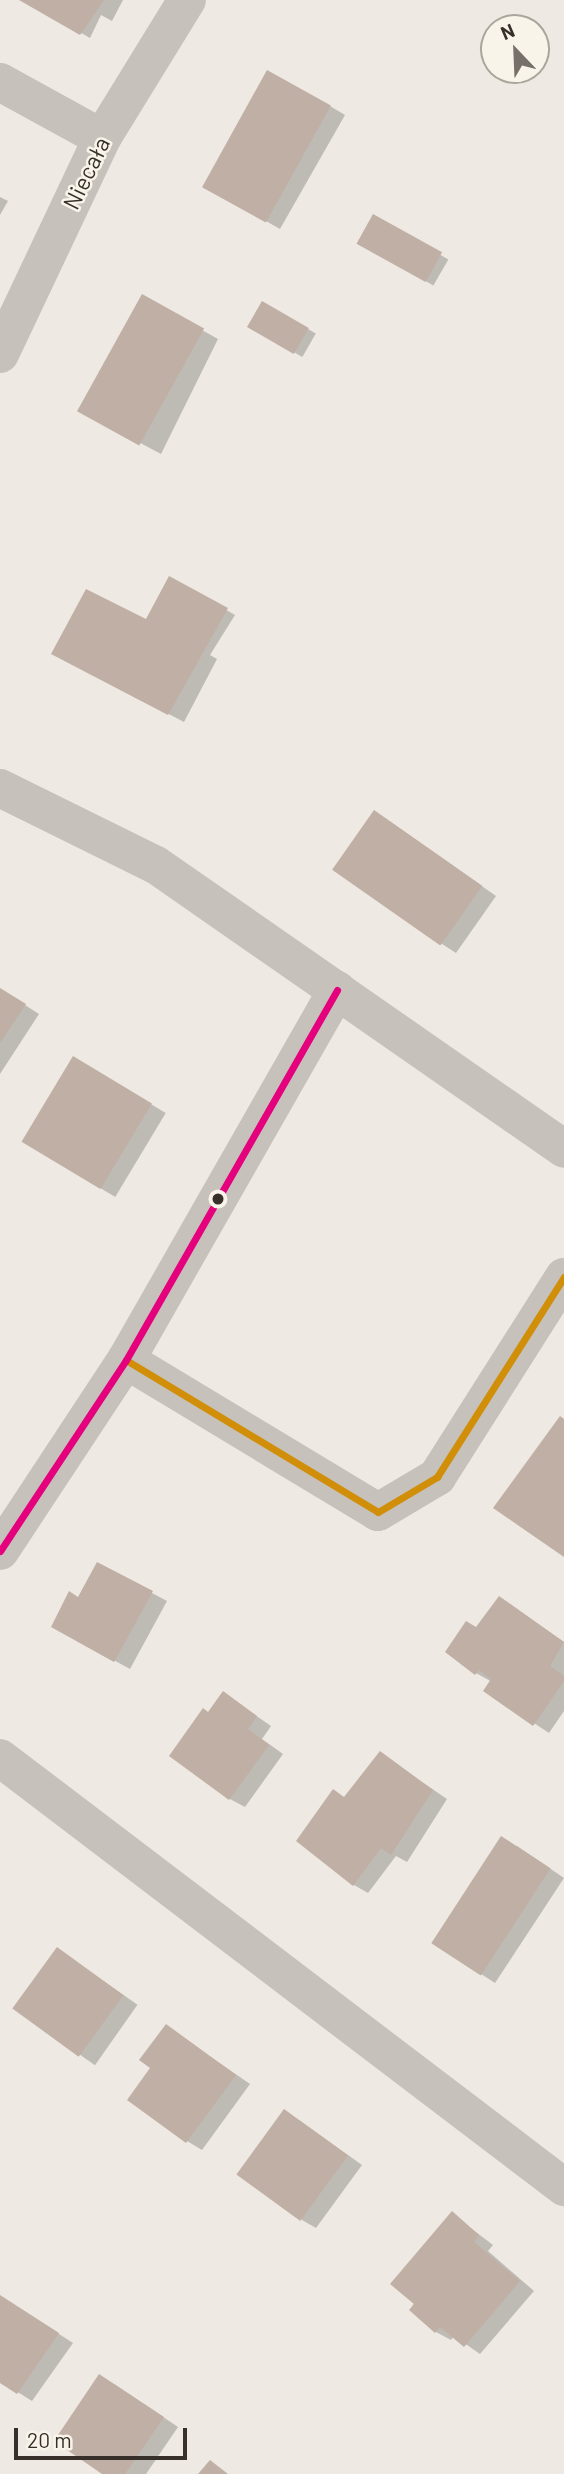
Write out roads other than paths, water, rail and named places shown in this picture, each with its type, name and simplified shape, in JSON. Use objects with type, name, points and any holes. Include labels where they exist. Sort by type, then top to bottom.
[{"type":"street","name":"Niecała","points":[[0,354],[103,138],[187,0]]},
{"type":"street","points":[[0,82],[103,138]]},
{"type":"street","points":[[0,788],[156,865],[564,1149]]},
{"type":"street","points":[[0,1551],[126,1360],[337,990]]},
{"type":"street","points":[[126,1360],[378,1512],[437,1477],[564,1277]]},
{"type":"street","points":[[0,1758],[564,2187]]}]
